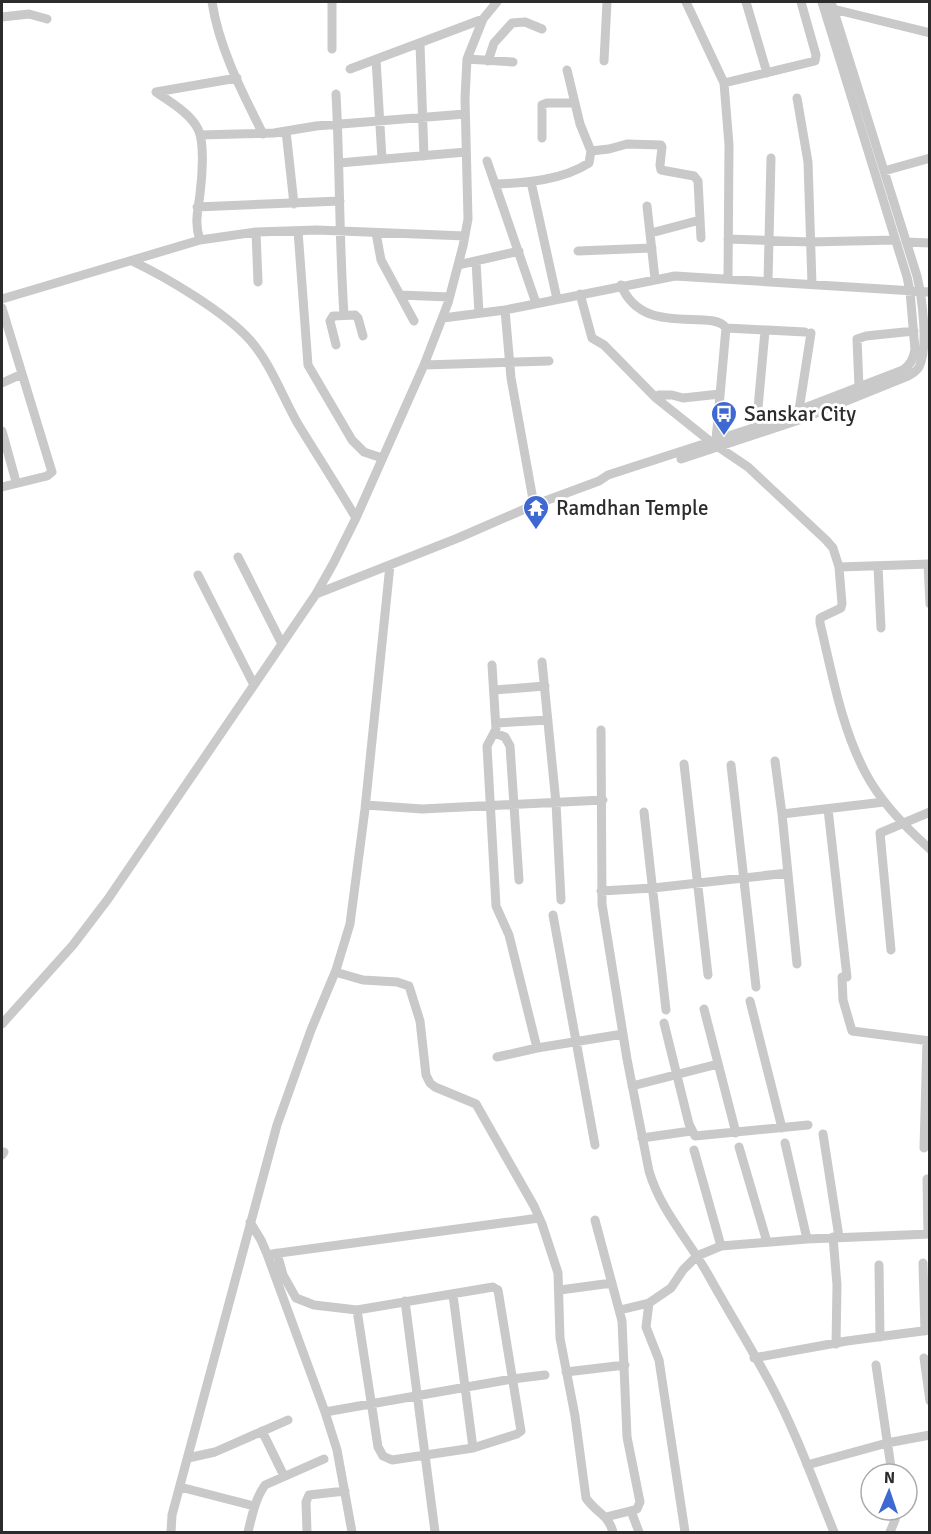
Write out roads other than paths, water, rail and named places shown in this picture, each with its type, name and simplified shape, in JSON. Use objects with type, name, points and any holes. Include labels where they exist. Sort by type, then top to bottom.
[{"type":"street","points":[[212,2],[218,29],[237,78],[263,134]]},
{"type":"street","points":[[332,2],[332,49]]},
{"type":"street","points":[[2,1024],[70,949],[108,899],[316,594],[356,518],[443,318],[458,265],[465,236],[468,206],[465,114],[467,59],[483,19],[497,2]]},
{"type":"street","points":[[604,61],[607,2]]},
{"type":"street","points":[[686,2],[724,83],[729,145],[728,279]]},
{"type":"street","points":[[746,2],[767,73]]},
{"type":"street","points":[[724,83],[815,61],[816,55],[801,2]]},
{"type":"street","points":[[828,5],[930,33]]},
{"type":"street","points":[[316,594],[458,538],[534,505],[603,480],[608,475],[756,431],[873,391],[915,372],[923,351],[925,292],[906,242],[828,5]]},
{"type":"street","points":[[756,431],[799,410],[903,370],[913,360],[915,350],[910,291],[828,5]]},
{"type":"street","points":[[2,17],[29,14],[47,19]]},
{"type":"street","points":[[350,69],[483,19]]},
{"type":"street","points":[[488,61],[494,43],[512,23],[525,22],[542,29]]},
{"type":"street","points":[[420,44],[424,156]]},
{"type":"street","points":[[376,59],[382,159]]},
{"type":"street","points":[[467,59],[513,62]]},
{"type":"street","points":[[495,184],[531,182],[584,166],[591,159],[591,151],[580,124],[567,70]]},
{"type":"street","points":[[199,241],[196,226],[200,192],[200,135],[191,120],[156,92],[237,78]]},
{"type":"street","points":[[336,94],[339,230],[344,315]]},
{"type":"street","points":[[797,98],[806,145],[812,284]]},
{"type":"street","points":[[542,138],[542,105],[575,103]]},
{"type":"street","points":[[200,135],[263,134],[337,124],[465,114]]},
{"type":"street","points":[[286,131],[294,204]]},
{"type":"street","points":[[591,151],[627,144],[660,145],[662,147],[660,165],[662,170],[693,176],[698,181],[701,238]]},
{"type":"street","points":[[339,163],[466,152]]},
{"type":"street","points":[[768,281],[771,158]]},
{"type":"street","points":[[884,171],[930,158]]},
{"type":"street","points":[[487,161],[536,303]]},
{"type":"street","points":[[531,182],[557,299]]},
{"type":"street","points":[[197,207],[340,201]]},
{"type":"street","points":[[647,207],[656,279]]},
{"type":"street","points":[[651,232],[700,220]]},
{"type":"street","points":[[2,299],[199,241],[256,232],[339,230],[465,236]]},
{"type":"street","points":[[298,231],[308,365],[352,440],[364,452],[382,458]]},
{"type":"street","points":[[256,232],[258,282]]},
{"type":"street","points":[[376,233],[379,254],[414,321]]},
{"type":"street","points":[[728,239],[810,242],[895,240]]},
{"type":"street","points":[[906,242],[930,243]]},
{"type":"street","points":[[578,251],[652,248]]},
{"type":"street","points":[[458,265],[519,251]]},
{"type":"street","points":[[132,261],[158,274],[219,313],[251,342],[271,372],[297,423],[356,518]]},
{"type":"street","points":[[476,261],[479,314]]},
{"type":"street","points":[[443,318],[505,310],[675,276],[925,292]]},
{"type":"street","points":[[621,285],[634,306],[649,314],[673,319],[719,323],[726,328],[808,332],[799,410]]},
{"type":"street","points":[[580,294],[592,338],[604,345],[656,398],[760,477],[833,548],[842,584],[841,608],[823,615],[820,623],[844,720],[866,774],[884,802],[930,849]]},
{"type":"street","points":[[400,295],[449,297]]},
{"type":"street","points":[[2,308],[52,472],[47,476],[2,487]]},
{"type":"street","points":[[505,310],[509,362],[534,505]]},
{"type":"street","points":[[336,345],[330,318],[344,315],[357,316],[363,336]]},
{"type":"street","points":[[716,443],[726,328]]},
{"type":"street","points":[[756,431],[765,330]]},
{"type":"street","points":[[859,387],[857,339],[914,331]]},
{"type":"street","points":[[424,365],[549,361]]},
{"type":"street","points":[[2,383],[22,374]]},
{"type":"street","points":[[656,398],[659,395],[683,398],[720,394]]},
{"type":"street","points":[[2,431],[15,478]]},
{"type":"street","points":[[238,556],[282,644]]},
{"type":"street","points":[[839,567],[929,564],[930,604]]},
{"type":"street","points":[[171,1533],[172,1515],[280,1116],[335,972],[350,924],[366,805],[390,565]]},
{"type":"street","points":[[878,566],[881,628]]},
{"type":"street","points":[[198,575],[254,685]]},
{"type":"street","points":[[542,662],[556,803],[561,900]]},
{"type":"street","points":[[492,665],[495,728],[487,746],[496,906],[512,945],[537,1048]]},
{"type":"street","points":[[494,690],[545,687]]},
{"type":"street","points":[[495,728],[548,720]]},
{"type":"street","points":[[495,728],[509,741],[519,880]]},
{"type":"street","points":[[601,730],[603,800],[601,891],[623,1034],[649,1171],[659,1200],[697,1256],[771,1385],[834,1533]]},
{"type":"street","points":[[775,761],[797,964]]},
{"type":"street","points":[[684,764],[708,975]]},
{"type":"street","points":[[731,765],[756,987]]},
{"type":"street","points":[[366,805],[432,809],[603,800]]},
{"type":"street","points":[[782,814],[884,802]]},
{"type":"street","points":[[828,809],[845,977],[843,1000],[852,1031],[928,1041],[924,1149]]},
{"type":"street","points":[[644,812],[666,1010]]},
{"type":"street","points":[[891,950],[879,837],[882,831],[930,812]]},
{"type":"street","points":[[601,891],[698,884],[788,873]]},
{"type":"street","points":[[553,915],[595,1145]]},
{"type":"street","points":[[335,972],[363,980],[397,982],[409,986],[420,1021],[426,1075],[430,1083],[476,1104],[539,1218],[552,1250],[558,1273],[559,1325],[577,1425],[586,1498],[606,1517],[613,1533]]},
{"type":"street","points":[[750,1001],[782,1128]]},
{"type":"street","points":[[704,1010],[736,1133]]},
{"type":"street","points":[[664,1023],[691,1131],[698,1137],[808,1125]]},
{"type":"street","points":[[497,1057],[623,1034]]},
{"type":"street","points":[[632,1086],[718,1064]]},
{"type":"street","points":[[642,1138],[691,1131]]},
{"type":"street","points":[[823,1134],[836,1237],[836,1344]]},
{"type":"street","points":[[785,1143],[807,1239]]},
{"type":"street","points":[[739,1147],[767,1242]]},
{"type":"street","points":[[694,1150],[721,1246]]},
{"type":"street","points":[[620,1310],[649,1303],[671,1288],[697,1256],[721,1246],[836,1237],[929,1234],[927,1179]]},
{"type":"street","points":[[272,1254],[539,1218]]},
{"type":"street","points":[[595,1220],[620,1310],[625,1365],[627,1437],[640,1502],[637,1509],[606,1517]]},
{"type":"street","points":[[250,1222],[272,1254],[296,1298],[314,1305],[357,1310],[493,1287],[498,1290],[521,1431],[473,1448],[392,1460],[383,1456],[378,1447],[357,1310]]},
{"type":"street","points":[[272,1254],[325,1412],[339,1461],[352,1533]]},
{"type":"street","points":[[754,1358],[927,1331],[923,1263]]},
{"type":"street","points":[[879,1265],[880,1337]]},
{"type":"street","points":[[560,1290],[612,1283]]},
{"type":"street","points":[[453,1295],[473,1448]]},
{"type":"street","points":[[405,1301],[435,1533]]},
{"type":"street","points":[[649,1303],[646,1327],[659,1360],[685,1533]]},
{"type":"street","points":[[924,1358],[930,1401]]},
{"type":"street","points":[[566,1372],[625,1365]]},
{"type":"street","points":[[876,1365],[889,1462]]},
{"type":"street","points":[[325,1412],[512,1379],[545,1376]]},
{"type":"street","points":[[188,1458],[215,1452],[288,1420]]},
{"type":"street","points":[[262,1431],[284,1476]]},
{"type":"street","points":[[807,1465],[887,1443],[930,1435]]},
{"type":"street","points":[[248,1533],[254,1506],[265,1485],[324,1459]]},
{"type":"street","points":[[180,1487],[254,1506]]},
{"type":"street","points":[[307,1533],[306,1502],[309,1495],[345,1491]]},
{"type":"street","points":[[631,1511],[639,1533]]},
{"type":"place","name":"Sanskar City","points":[[724,437]]},
{"type":"place","name":"Ramdhan Temple","points":[[536,531]]}]
